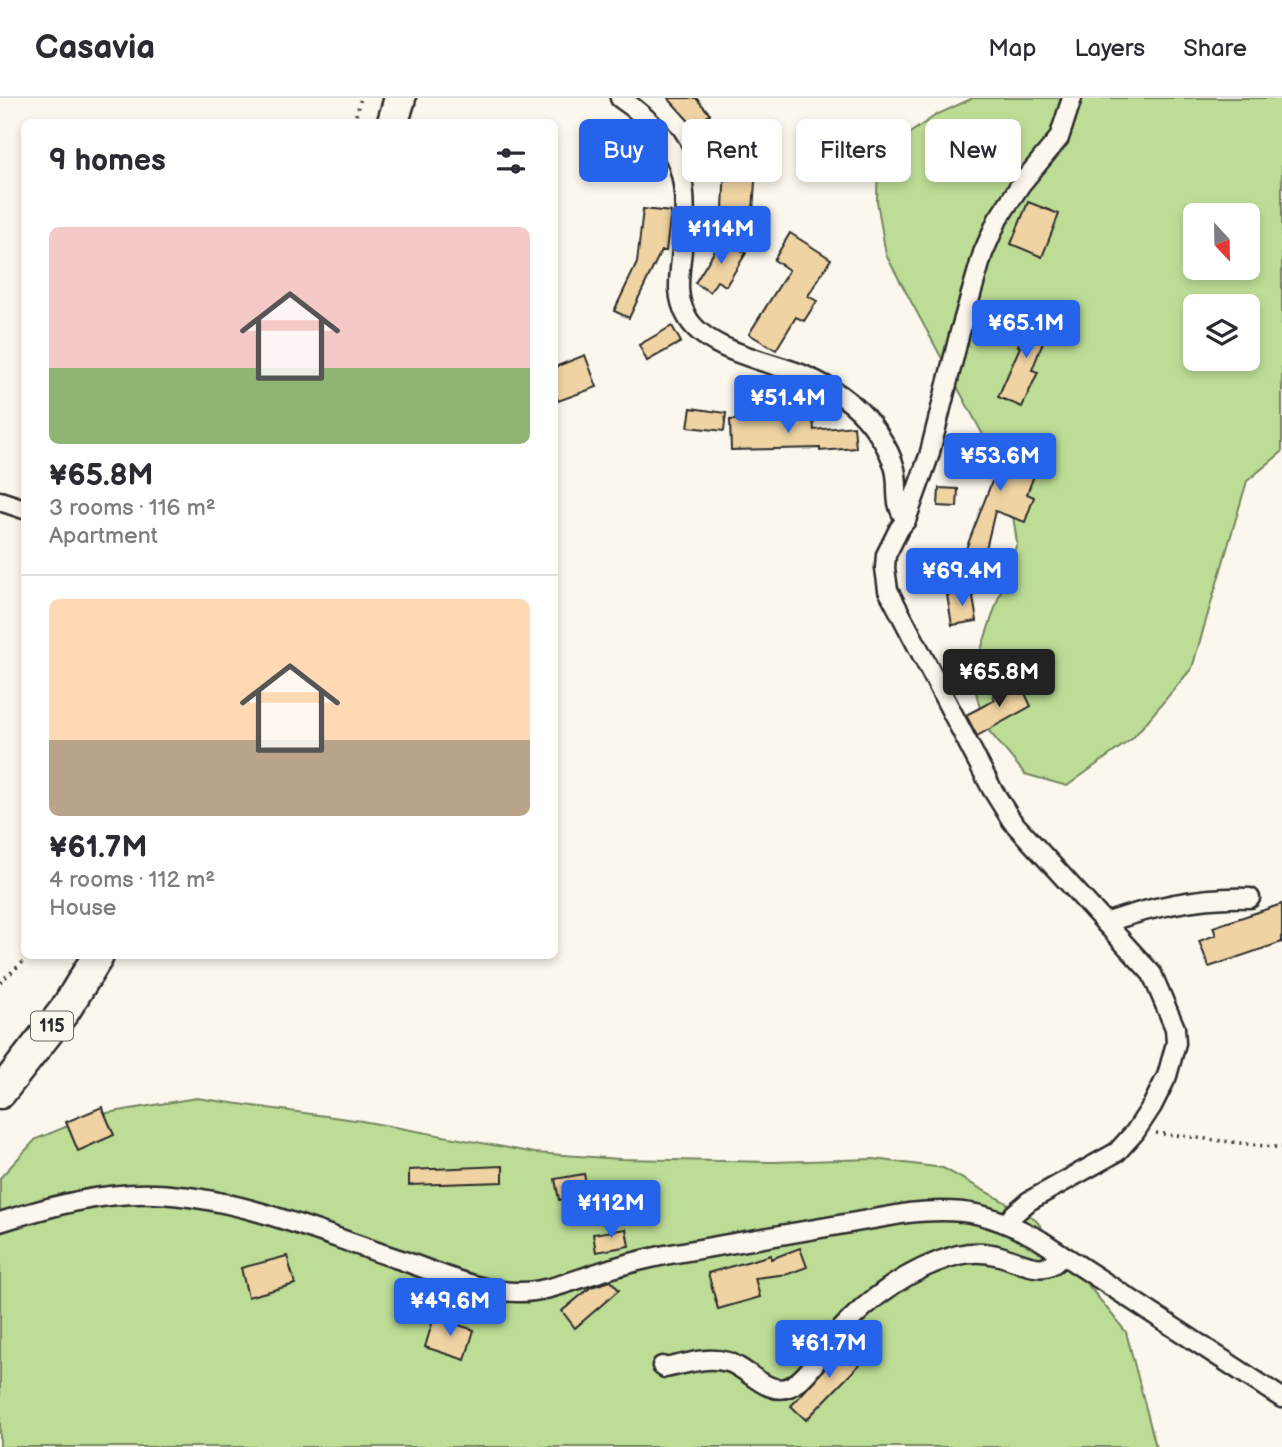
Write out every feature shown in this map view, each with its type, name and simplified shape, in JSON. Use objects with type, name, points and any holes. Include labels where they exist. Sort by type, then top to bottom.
[{"type":"highway","points":[[394,119],[400,98]]},
{"type":"highway","name":"115","points":[[0,1093],[65,1010],[96,959]]},
{"type":"street","points":[[620,98],[658,129],[681,174],[687,203],[678,286],[680,303],[691,325],[713,341],[804,375],[852,404],[879,436],[890,456],[895,470],[898,509],[906,520]]},
{"type":"street","points":[[1008,1222],[1029,1201],[1117,1152],[1152,1106],[1167,1076],[1176,1043],[1175,1028],[1152,974],[1012,821],[972,752],[888,590],[885,568],[886,555],[906,520],[929,456],[983,253],[998,219],[1059,138],[1072,98]]},
{"type":"street","points":[[0,501],[21,508]]},
{"type":"street","points":[[1105,923],[1167,905],[1250,898]]},
{"type":"street","points":[[0,1222],[61,1203],[125,1195],[158,1194],[225,1203],[470,1283],[515,1293],[553,1286],[665,1255],[908,1213],[949,1210],[972,1212],[1008,1222],[1282,1398]]},
{"type":"street","points":[[662,1366],[665,1368],[715,1360],[743,1368],[762,1383],[776,1389],[787,1388],[803,1377],[835,1336],[861,1311],[897,1282],[922,1268],[954,1256],[976,1252],[1040,1268],[1051,1266],[1062,1255]]},
{"type":"path","points":[[355,119],[361,98]]},
{"type":"path","points":[[0,982],[27,959]]},
{"type":"path","points":[[1138,1127],[1166,1136],[1282,1148]]},
{"type":"green space","points":[[973,98],[1282,98],[1282,452],[1247,481],[1192,668],[1133,738],[1067,786],[1025,774],[984,725],[972,676],[1017,543],[1008,481],[886,255],[877,201],[877,182],[911,182],[911,132],[925,123],[925,182],[1021,182],[1021,119],[930,119]]},
{"type":"green space","points":[[196,1098],[362,1121],[535,1153],[620,1159],[773,1162],[874,1159],[943,1168],[1034,1218],[1126,1332],[1156,1447],[0,1447],[0,1178],[36,1139],[95,1115]]},
{"type":"building","points":[[668,98],[696,98],[710,114],[705,119],[687,119]]},
{"type":"building","points":[[724,182],[755,182],[753,212],[723,210]]},
{"type":"building","points":[[1028,202],[1059,214],[1042,257],[1011,244]]},
{"type":"building","points":[[643,209],[671,212],[666,251],[661,251],[629,318],[614,311],[637,263]]},
{"type":"building","points":[[790,233],[831,259],[808,296],[817,301],[804,321],[796,317],[776,350],[749,334],[789,270],[774,260]]},
{"type":"building","points":[[722,239],[746,253],[726,286],[717,281],[710,292],[695,283]]},
{"type":"building","points":[[1033,309],[1053,317],[1032,370],[1038,372],[1022,407],[998,397]]},
{"type":"building","points":[[672,326],[681,342],[647,361],[639,345]]},
{"type":"building","points":[[585,355],[597,387],[558,401],[558,366]]},
{"type":"building","points":[[691,408],[726,413],[724,431],[688,427]]},
{"type":"building","points":[[813,418],[814,430],[854,426],[856,448],[820,451],[820,448],[731,450],[730,420]]},
{"type":"building","points":[[973,446],[1036,470],[1027,494],[1034,497],[1025,522],[995,511],[985,553],[966,549],[994,476],[965,465]]},
{"type":"building","points":[[939,488],[958,489],[957,507],[938,506]]},
{"type":"building","points":[[972,591],[977,621],[952,625],[947,595]]},
{"type":"building","points":[[1020,683],[1031,706],[977,736],[966,715],[995,700],[993,696]]},
{"type":"building","points":[[1282,904],[1282,942],[1209,967],[1199,941],[1216,935],[1213,927]]},
{"type":"building","points":[[102,1107],[114,1135],[78,1151],[66,1122]]},
{"type":"building","points":[[503,1166],[503,1182],[409,1185],[409,1170]]},
{"type":"building","points":[[584,1174],[588,1194],[559,1200],[555,1179]]},
{"type":"building","points":[[626,1229],[629,1246],[596,1252],[593,1234]]},
{"type":"building","points":[[800,1248],[807,1267],[788,1274],[755,1278],[760,1297],[718,1309],[708,1273],[771,1255],[771,1259]]},
{"type":"building","points":[[287,1256],[295,1284],[248,1297],[241,1268]]},
{"type":"building","points":[[611,1281],[619,1290],[575,1328],[562,1311],[591,1287]]},
{"type":"building","points":[[434,1317],[474,1330],[465,1360],[425,1347]]},
{"type":"building","points":[[850,1341],[867,1357],[806,1420],[791,1406]]}]
